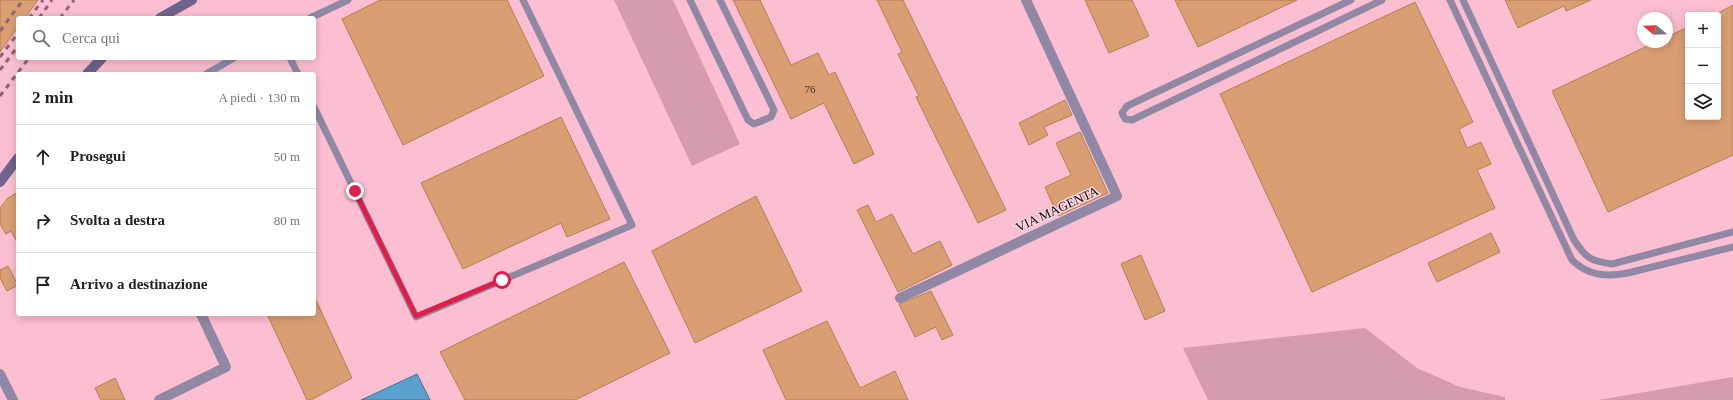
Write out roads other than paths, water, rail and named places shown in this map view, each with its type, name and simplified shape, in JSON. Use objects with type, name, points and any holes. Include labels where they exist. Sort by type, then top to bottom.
[{"type":"street","points":[[164,16],[192,0]]},
{"type":"street","name":"VIA MAGENTA","points":[[900,298],[1117,196],[1026,0]]},
{"type":"street","points":[[89,72],[100,60]]},
{"type":"street","points":[[0,182],[16,161]]},
{"type":"street","points":[[159,400],[226,367],[202,316]]},
{"type":"street","points":[[0,374],[13,400]]},
{"type":"lane","points":[[314,16],[348,0]]},
{"type":"lane","points":[[316,111],[416,316],[632,225],[523,0]]},
{"type":"lane","points":[[690,0],[748,120],[754,124],[772,117],[774,110],[720,0]]},
{"type":"lane","points":[[1351,0],[1127,106],[1122,113],[1125,119],[1132,120],[1382,0]]},
{"type":"lane","points":[[1450,0],[1572,260],[1580,268],[1594,273],[1610,276],[1628,273],[1733,247]]},
{"type":"lane","points":[[1463,0],[1574,240],[1582,252],[1595,262],[1612,264],[1733,232]]},
{"type":"lane","points":[[210,72],[230,60]]},
{"type":"lane","points":[[291,60],[297,72]]},
{"type":"water","points":[[417,374],[430,400],[361,400]]},
{"type":"railway","points":[[0,31],[23,0]]},
{"type":"railway","points":[[31,16],[43,0]]},
{"type":"railway","points":[[40,16],[52,0]]},
{"type":"railway","points":[[62,16],[74,0]]},
{"type":"railway","points":[[0,57],[16,36]]},
{"type":"railway","points":[[0,70],[16,49]]},
{"type":"railway","points":[[18,72],[27,60]]},
{"type":"railway","points":[[0,96],[16,75]]}]
